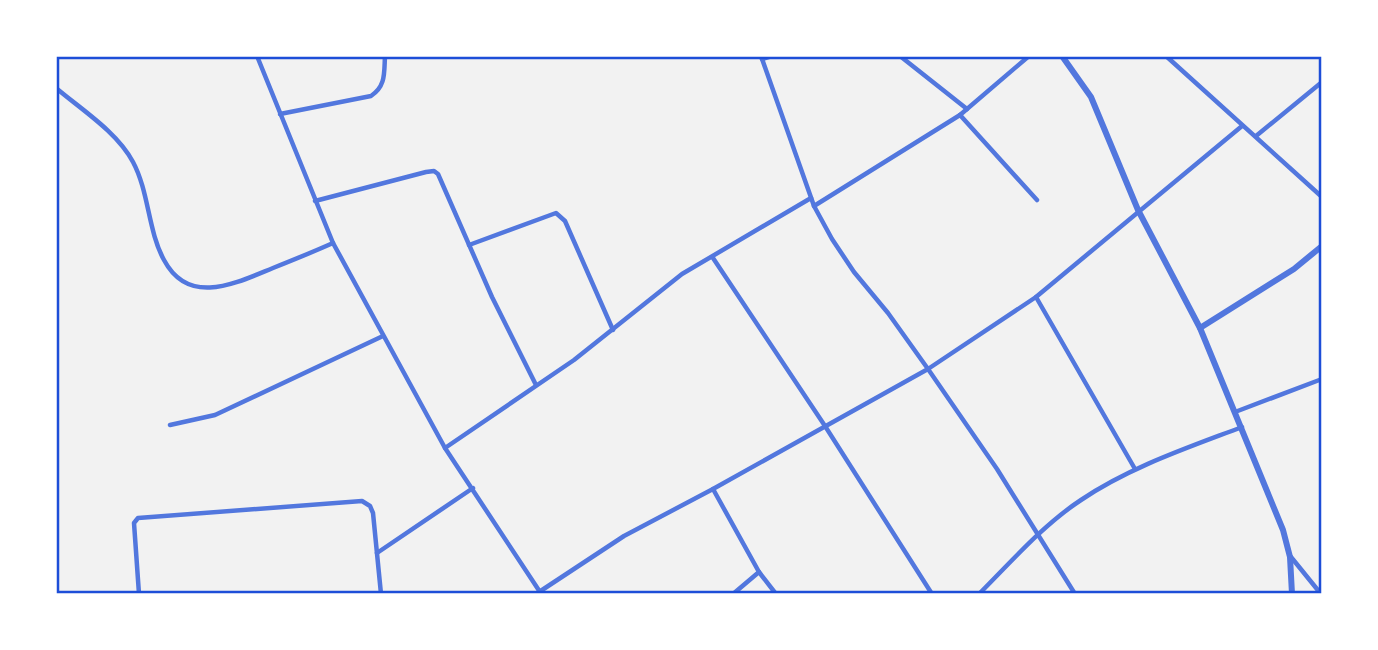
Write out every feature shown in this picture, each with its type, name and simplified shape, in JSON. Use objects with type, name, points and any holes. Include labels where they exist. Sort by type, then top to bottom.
[{"type":"street","points":[[257,56],[333,243],[445,448],[538,593],[624,536],[928,369],[1036,297],[1241,126]]},
{"type":"street","points":[[280,114],[371,96],[380,90],[384,80],[385,56]]},
{"type":"street","points":[[772,56],[762,58],[814,206],[832,239],[928,369],[996,469],[1075,594]]},
{"type":"street","points":[[901,56],[967,109]]},
{"type":"street","points":[[814,206],[960,115],[1029,56]]},
{"type":"street","points":[[1062,56],[1091,97],[1138,210],[1200,328],[1283,530],[1290,556],[1292,594]]},
{"type":"street","points":[[1166,56],[1322,197]]},
{"type":"street","points":[[1256,136],[1322,82]]},
{"type":"street","points":[[56,88],[126,150],[135,165],[163,259],[177,278],[193,286],[208,288],[230,285],[333,243]]},
{"type":"street","points":[[960,115],[1037,200]]},
{"type":"street","points":[[315,201],[434,171],[438,174],[536,385]]},
{"type":"street","points":[[445,448],[574,360],[682,274],[811,198]]},
{"type":"street","points":[[469,245],[556,213],[565,221],[613,330]]},
{"type":"street","points":[[1200,328],[1294,269],[1322,246]]},
{"type":"street","points":[[713,258],[932,594]]},
{"type":"street","points":[[1036,297],[1135,468]]},
{"type":"street","points":[[170,425],[215,415],[383,336]]},
{"type":"street","points":[[1235,412],[1322,379]]},
{"type":"street","points":[[978,594],[1037,536],[1079,501],[1135,468],[1241,427]]},
{"type":"street","points":[[377,553],[473,488]]},
{"type":"street","points":[[713,489],[759,572],[776,594]]},
{"type":"street","points":[[139,594],[134,523],[138,517],[362,501],[370,506],[373,513],[381,594]]},
{"type":"street","points":[[1290,556],[1321,594]]},
{"type":"street","points":[[733,594],[759,572]]}]
